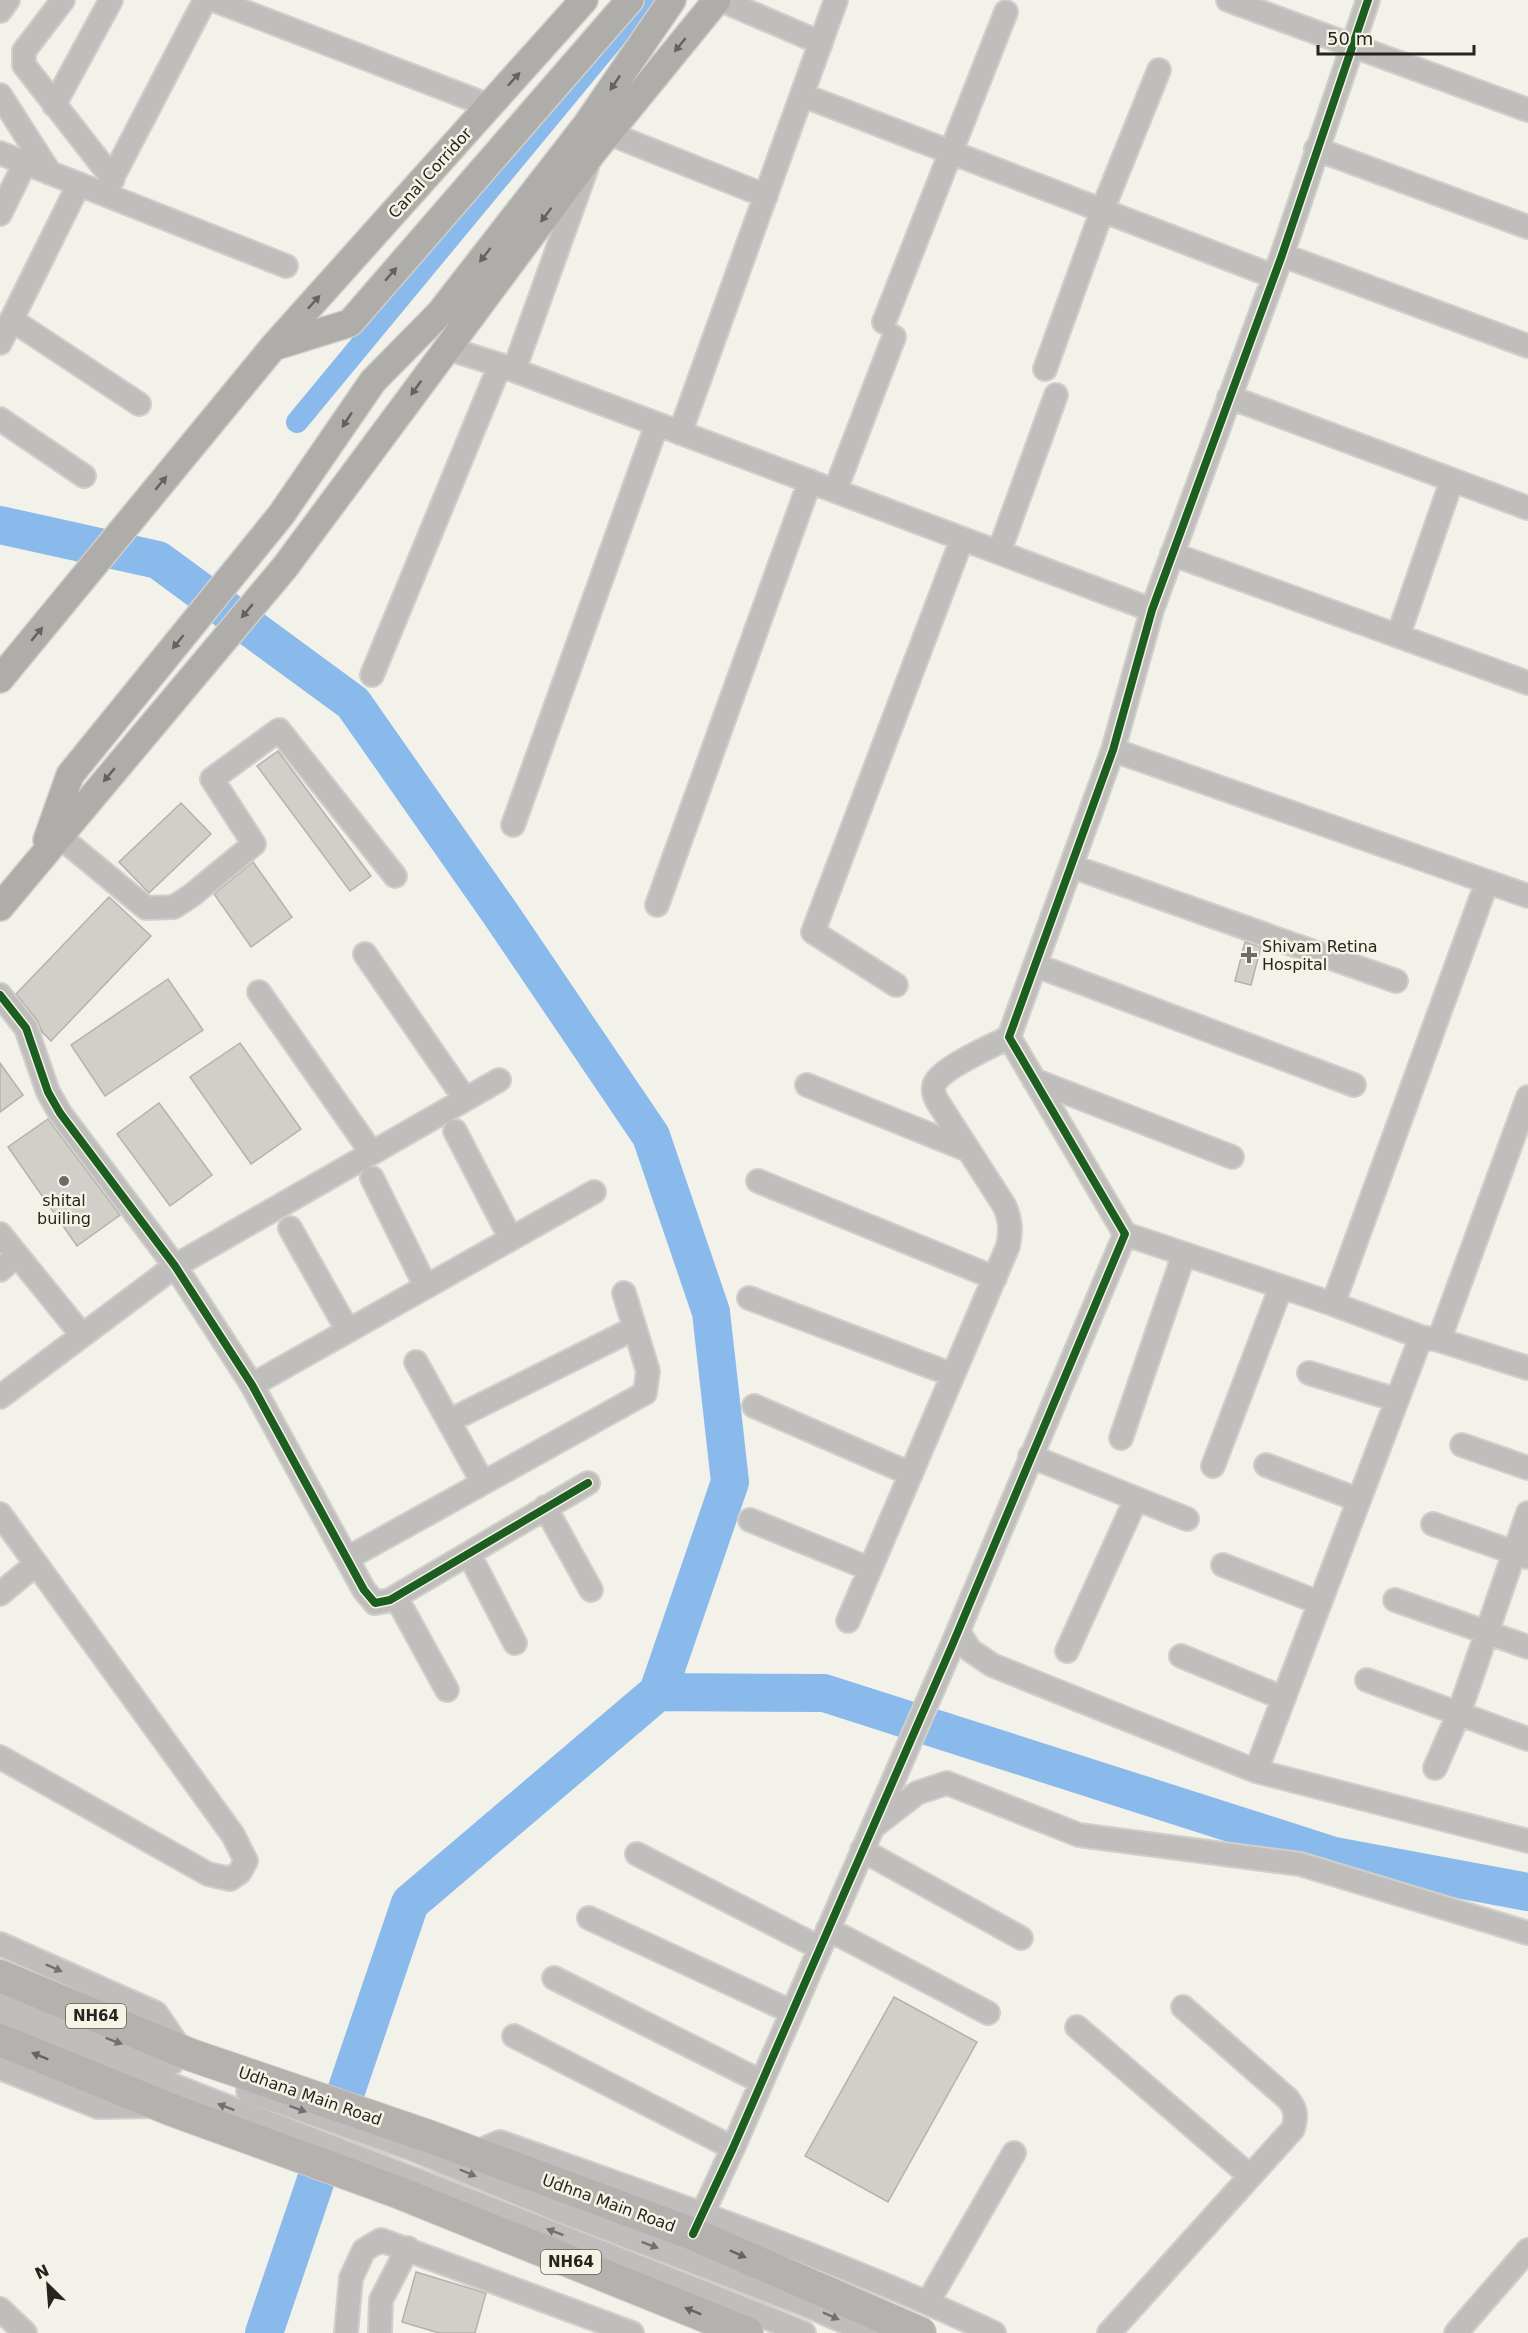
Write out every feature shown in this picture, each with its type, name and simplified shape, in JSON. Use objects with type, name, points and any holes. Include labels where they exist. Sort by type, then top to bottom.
[{"type":"highway","name":"NH64","points":[[0,1976],[177,2079],[397,2181],[747,2333]]},
{"type":"highway","name":"NH64","points":[[0,2040],[177,2079]]},
{"type":"highway","name":"Udhana Main Road","points":[[177,2079],[421,2143]]},
{"type":"highway","name":"Udhna Main Road","points":[[421,2143],[474,2153],[698,2224],[920,2333]]},
{"type":"main road","name":"Canal Corridor","points":[[0,679],[274,346],[584,0]]},
{"type":"main road","points":[[274,346],[350,323],[572,64],[630,0]]},
{"type":"main road","points":[[40,858],[70,775],[255,547],[328,450],[373,381],[440,313],[587,124],[672,0]]},
{"type":"main road","points":[[0,907],[285,567],[601,142],[717,0]]},
{"type":"main road","points":[[373,381],[395,417]]},
{"type":"street","points":[[0,11],[8,0]]},
{"type":"street","points":[[63,0],[24,51],[23,59],[28,72],[54,105],[108,186]]},
{"type":"street","points":[[54,105],[111,0]]},
{"type":"street","points":[[721,0],[821,43]]},
{"type":"street","points":[[680,433],[836,0]]},
{"type":"street","points":[[1228,0],[1528,110]]},
{"type":"street","points":[[848,1621],[1008,1246],[1010,1219],[936,1101],[933,1089],[936,1082],[948,1070],[1009,1037],[1113,750],[1152,610],[1282,255],[1368,0]]},
{"type":"street","points":[[108,186],[200,2],[490,106]]},
{"type":"street","points":[[835,491],[950,152],[1006,12]]},
{"type":"street","points":[[1045,369],[1102,211],[1159,70]]},
{"type":"street","points":[[0,95],[50,173]]},
{"type":"street","points":[[802,95],[1273,276]]},
{"type":"street","points":[[372,675],[507,367],[601,142],[766,196]]},
{"type":"street","points":[[1316,149],[1528,227]]},
{"type":"street","points":[[0,153],[79,184],[108,186],[286,266]]},
{"type":"street","points":[[0,212],[25,163]]},
{"type":"street","points":[[0,343],[79,184]]},
{"type":"street","points":[[1282,255],[1528,346]]},
{"type":"street","points":[[12,320],[139,404]]},
{"type":"street","points":[[446,348],[507,367],[1152,610]]},
{"type":"street","points":[[999,552],[1056,395]]},
{"type":"street","points":[[1229,397],[1528,508]]},
{"type":"street","points":[[0,419],[84,476]]},
{"type":"street","points":[[513,825],[657,424]]},
{"type":"street","points":[[1398,636],[1452,480]]},
{"type":"street","points":[[657,905],[810,481]]},
{"type":"street","points":[[896,985],[813,932],[962,539]]},
{"type":"street","points":[[1172,554],[1528,682]]},
{"type":"street","points":[[59,836],[146,908],[174,907],[254,844],[212,779],[279,730],[395,876]]},
{"type":"street","points":[[1113,750],[1528,896]]},
{"type":"street","points":[[1071,866],[1396,981]]},
{"type":"street","points":[[1333,1304],[1487,882]]},
{"type":"street","points":[[365,954],[465,1099]]},
{"type":"street","points":[[1035,965],[1354,1084]]},
{"type":"street","points":[[259,992],[372,1153]]},
{"type":"street","points":[[0,995],[26,1028],[48,1092],[60,1113],[175,1266],[252,1385],[364,1590],[375,1603],[382,1603],[396,1597],[588,1483]]},
{"type":"street","points":[[1009,1037],[1125,1234],[1430,1338],[1528,1368]]},
{"type":"street","points":[[0,1396],[175,1266],[499,1080]]},
{"type":"street","points":[[1034,1080],[1232,1157]]},
{"type":"street","points":[[807,1085],[968,1150]]},
{"type":"street","points":[[1256,1771],[1397,1400],[1430,1338],[1528,1097]]},
{"type":"street","points":[[455,1131],[511,1239]]},
{"type":"street","points":[[372,1178],[426,1287]]},
{"type":"street","points":[[758,1181],[994,1278]]},
{"type":"street","points":[[252,1385],[594,1192]]},
{"type":"street","points":[[290,1228],[348,1331]]},
{"type":"street","points":[[0,1234],[82,1335]]},
{"type":"street","points":[[994,2333],[928,2302],[698,2224],[954,1639],[1125,1234]]},
{"type":"street","points":[[1121,1438],[1184,1254]]},
{"type":"street","points":[[0,1270],[17,1255]]},
{"type":"street","points":[[1213,1466],[1281,1287]]},
{"type":"street","points":[[348,1558],[645,1393],[648,1371],[624,1293]]},
{"type":"street","points":[[749,1298],[953,1375]]},
{"type":"street","points":[[448,1420],[635,1328]]},
{"type":"street","points":[[416,1362],[483,1483]]},
{"type":"street","points":[[1309,1373],[1397,1400]]},
{"type":"street","points":[[754,1406],[911,1474]]},
{"type":"street","points":[[1462,1445],[1528,1468]]},
{"type":"street","points":[[1030,1456],[1186,1519]]},
{"type":"street","points":[[1266,1465],[1359,1500]]},
{"type":"street","points":[[1067,1651],[1136,1499]]},
{"type":"street","points":[[545,1507],[591,1590]]},
{"type":"street","points":[[1435,1768],[1459,1713],[1487,1633],[1521,1555],[1528,1513]]},
{"type":"street","points":[[0,1514],[233,1835],[246,1861],[240,1872],[230,1879],[208,1874],[0,1757]]},
{"type":"street","points":[[750,1520],[870,1569]]},
{"type":"street","points":[[1432,1524],[1521,1555]]},
{"type":"street","points":[[469,1554],[515,1642]]},
{"type":"street","points":[[0,1594],[36,1564]]},
{"type":"street","points":[[1223,1565],[1320,1603]]},
{"type":"street","points":[[396,1597],[447,1690]]},
{"type":"street","points":[[1395,1600],[1528,1647]]},
{"type":"street","points":[[954,1639],[992,1665],[1256,1771],[1528,1841]]},
{"type":"street","points":[[1181,1656],[1283,1698]]},
{"type":"street","points":[[1367,1680],[1528,1739]]},
{"type":"street","points":[[872,1828],[917,1793],[936,1784],[947,1783],[1079,1835],[1300,1864],[1528,1934]]},
{"type":"street","points":[[862,1851],[1021,1938]]},
{"type":"street","points":[[637,1854],[988,2013]]},
{"type":"street","points":[[589,1917],[792,2012]]},
{"type":"street","points":[[0,1944],[156,2013],[177,2079]]},
{"type":"street","points":[[554,1978],[762,2082]]},
{"type":"street","points":[[0,1998],[177,2079]]},
{"type":"street","points":[[1109,2333],[1293,2129],[1296,2120],[1295,2108],[1182,2007]]},
{"type":"street","points":[[0,2017],[177,2079]]},
{"type":"street","points":[[1077,2027],[1250,2176]]},
{"type":"street","points":[[514,2036],[733,2148]]},
{"type":"street","points":[[0,2068],[98,2106],[177,2079]]},
{"type":"street","points":[[421,2143],[563,2212],[806,2305],[870,2333]]},
{"type":"street","points":[[928,2302],[1014,2154]]},
{"type":"street","points":[[397,2181],[804,2333]]},
{"type":"street","points":[[346,2333],[351,2278],[364,2250],[381,2240],[408,2248],[632,2333]]},
{"type":"street","points":[[380,2333],[381,2300],[408,2248]]},
{"type":"street","points":[[1456,2333],[1528,2250]]},
{"type":"street","points":[[0,2309],[25,2333]]},
{"type":"building","points":[[278,751],[371,876],[350,891],[257,766]]},
{"type":"building","points":[[181,803],[211,834],[149,893],[119,862]]},
{"type":"building","points":[[253,862],[292,917],[251,947],[214,894]]},
{"type":"building","points":[[109,897],[151,936],[51,1041],[42,1032],[37,1020],[16,994]]},
{"type":"building","points":[[1245,942],[1261,947],[1251,985],[1235,981]]},
{"type":"building","points":[[168,979],[203,1030],[105,1096],[71,1045]]},
{"type":"building","points":[[240,1043],[301,1129],[251,1164],[190,1077]]},
{"type":"building","points":[[0,1063],[23,1095],[0,1112]]},
{"type":"building","points":[[159,1103],[212,1175],[170,1206],[117,1134]]},
{"type":"building","name":"shital builing","points":[[48,1119],[120,1215],[77,1246],[8,1147]]},
{"type":"building","points":[[894,1997],[977,2042],[888,2202],[805,2156]]},
{"type":"building","points":[[416,2272],[486,2293],[475,2333],[439,2333],[402,2322]]},
{"type":"waterway","points":[[297,422],[646,0]]},
{"type":"waterway","points":[[0,525],[158,560],[353,703],[500,913],[651,1136],[711,1312],[730,1482],[658,1692]]},
{"type":"waterway","points":[[264,2333],[410,1903],[658,1692],[824,1693],[1334,1856],[1528,1892]]},
{"type":"cycle path","points":[[693,2234],[733,2148],[951,1648],[1125,1234],[1009,1037],[1113,750],[1152,610],[1282,255],[1368,0]]},
{"type":"cycle path","points":[[0,995],[26,1028],[48,1092],[60,1113],[175,1266],[252,1385],[364,1590],[375,1603],[390,1600],[588,1483]]},
{"type":"place","name":"Shivam Retina Hospital","points":[[1249,955]]},
{"type":"place","name":"shital builing","points":[[64,1181]]}]
